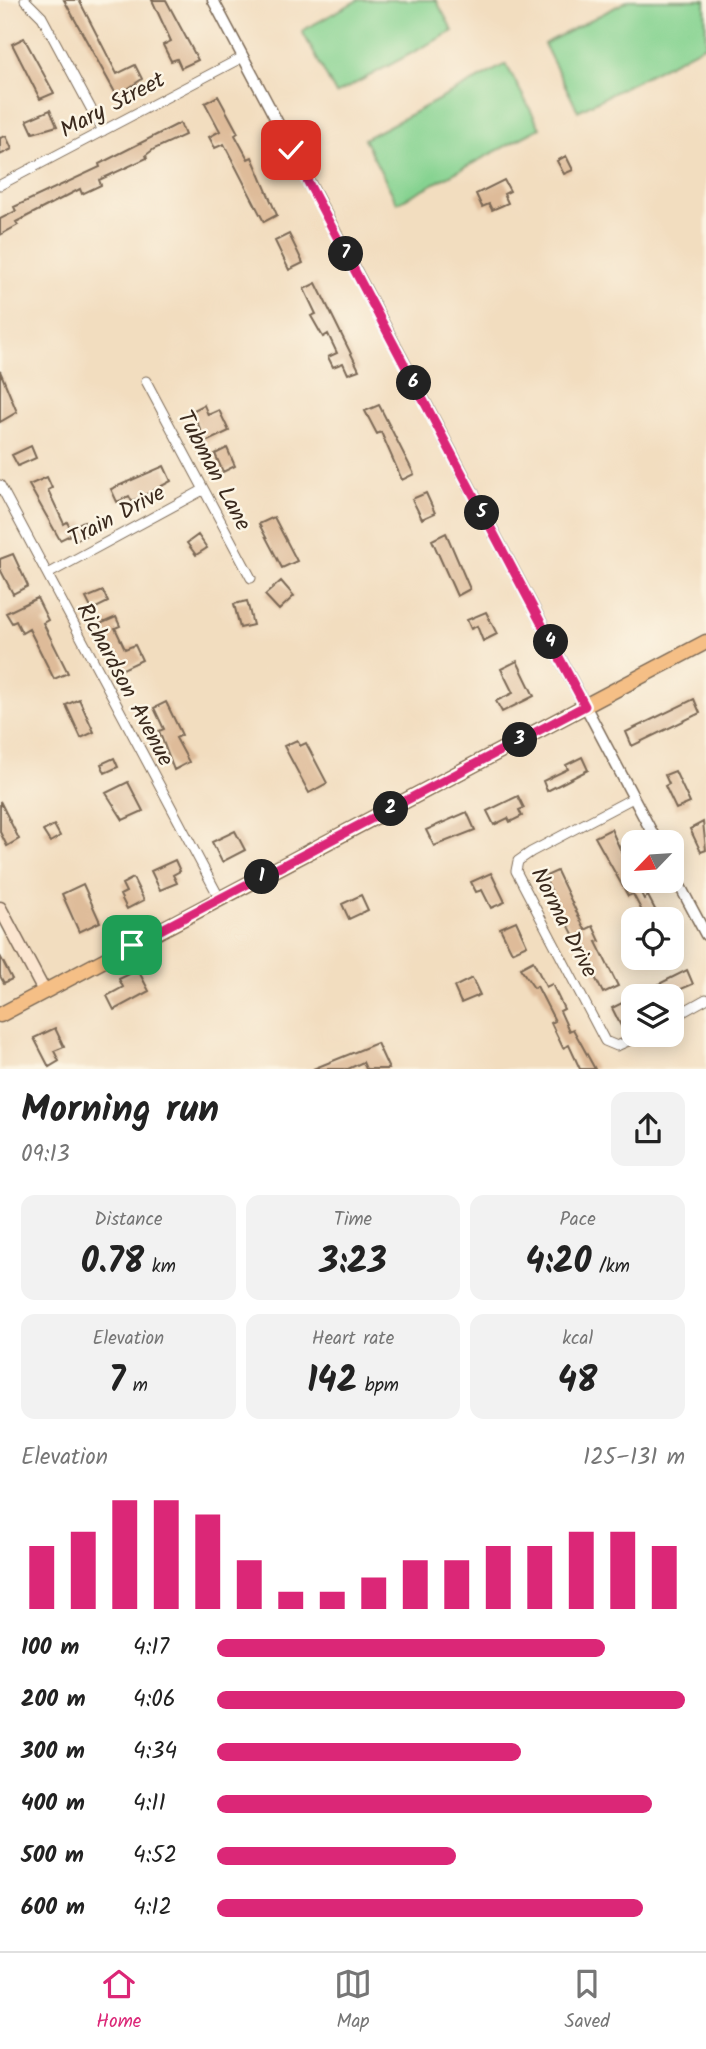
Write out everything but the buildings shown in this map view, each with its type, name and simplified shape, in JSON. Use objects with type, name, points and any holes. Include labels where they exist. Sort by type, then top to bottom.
[{"type":"main road","points":[[0,1015],[706,642]]},
{"type":"main road","points":[[0,908],[44,991]]},
{"type":"street","points":[[25,0],[42,17],[103,131]]},
{"type":"street","points":[[213,0],[650,830]]},
{"type":"street","name":"Mary Street","points":[[0,185],[243,57]]},
{"type":"street","name":"Tubman Lane","points":[[146,381],[251,578]]},
{"type":"street","name":"Richardson Avenue","points":[[0,485],[220,898]]},
{"type":"street","name":"Train Drive","points":[[48,574],[203,490]]},
{"type":"street","name":"Norma Drive","points":[[621,1044],[617,1046],[605,1041],[516,868],[518,861],[531,852],[633,798]]},
{"type":"street","points":[[684,893],[706,935]]},
{"type":"street","points":[[684,1011],[706,999]]},
{"type":"green space","points":[[358,0],[436,0],[453,31],[336,94],[302,31]]},
{"type":"green space","points":[[629,0],[705,0],[706,45],[578,111],[544,44]]},
{"type":"green space","points":[[506,64],[540,128],[397,203],[364,139]]},
{"type":"route","points":[[132,945],[585,706],[291,150]]}]
